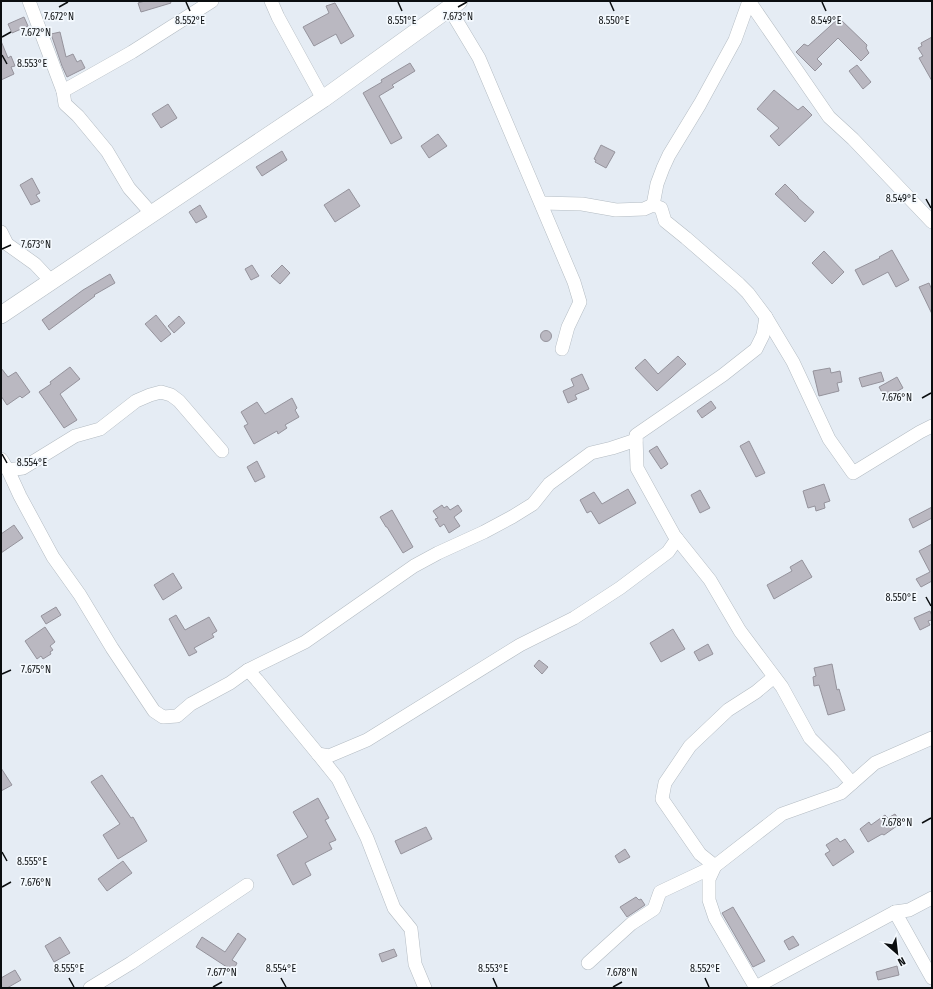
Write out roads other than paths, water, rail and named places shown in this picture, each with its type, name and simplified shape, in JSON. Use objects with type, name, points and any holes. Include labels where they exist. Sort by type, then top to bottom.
[{"type":"street","points":[[29,1],[63,91],[65,104],[78,116],[107,151],[129,188],[152,214]]},
{"type":"street","points":[[63,91],[132,52],[212,1]]},
{"type":"street","points":[[271,1],[278,17],[323,99]]},
{"type":"street","points":[[652,205],[662,168],[700,104],[735,40],[749,1]]},
{"type":"street","points":[[749,1],[829,117],[853,139],[932,222]]},
{"type":"street","points":[[1,315],[323,99],[454,4],[479,58],[574,282],[580,302],[568,327],[562,349]]},
{"type":"street","points":[[541,203],[582,204],[616,210],[644,209],[652,205],[661,208],[665,221],[739,284],[748,293],[766,317],[793,362],[829,440],[853,474],[932,426]]},
{"type":"street","points":[[1,232],[7,244],[35,264],[52,281]]},
{"type":"street","points":[[766,317],[763,335],[756,349],[723,375],[636,436],[637,468],[674,536],[710,580],[740,631],[782,687],[810,738],[852,783]]},
{"type":"street","points":[[8,470],[23,468],[75,436],[100,429],[136,402],[160,392],[171,395],[179,401],[222,452]]},
{"type":"street","points":[[1,459],[53,558],[80,595],[112,648],[154,711],[163,717],[177,716],[192,704],[230,683],[248,670],[305,642],[414,566],[512,518],[533,504],[549,484],[591,452],[612,448],[636,440]]},
{"type":"street","points":[[318,754],[328,756],[367,740],[520,645],[574,618],[620,588],[668,552],[677,539]]},
{"type":"street","points":[[248,670],[338,778],[367,838],[394,908],[410,930],[415,964],[425,988]]},
{"type":"street","points":[[715,866],[700,854],[662,799],[665,783],[690,746],[728,710],[756,692],[774,677]]},
{"type":"street","points":[[588,963],[631,924],[654,909],[660,892],[715,866],[782,814],[841,792],[875,762],[932,738]]},
{"type":"street","points":[[715,866],[709,879],[709,900],[715,918],[755,988],[895,912],[909,910],[932,898]]},
{"type":"street","points":[[90,988],[131,963],[247,885]]},
{"type":"street","points":[[895,912],[932,978]]}]
